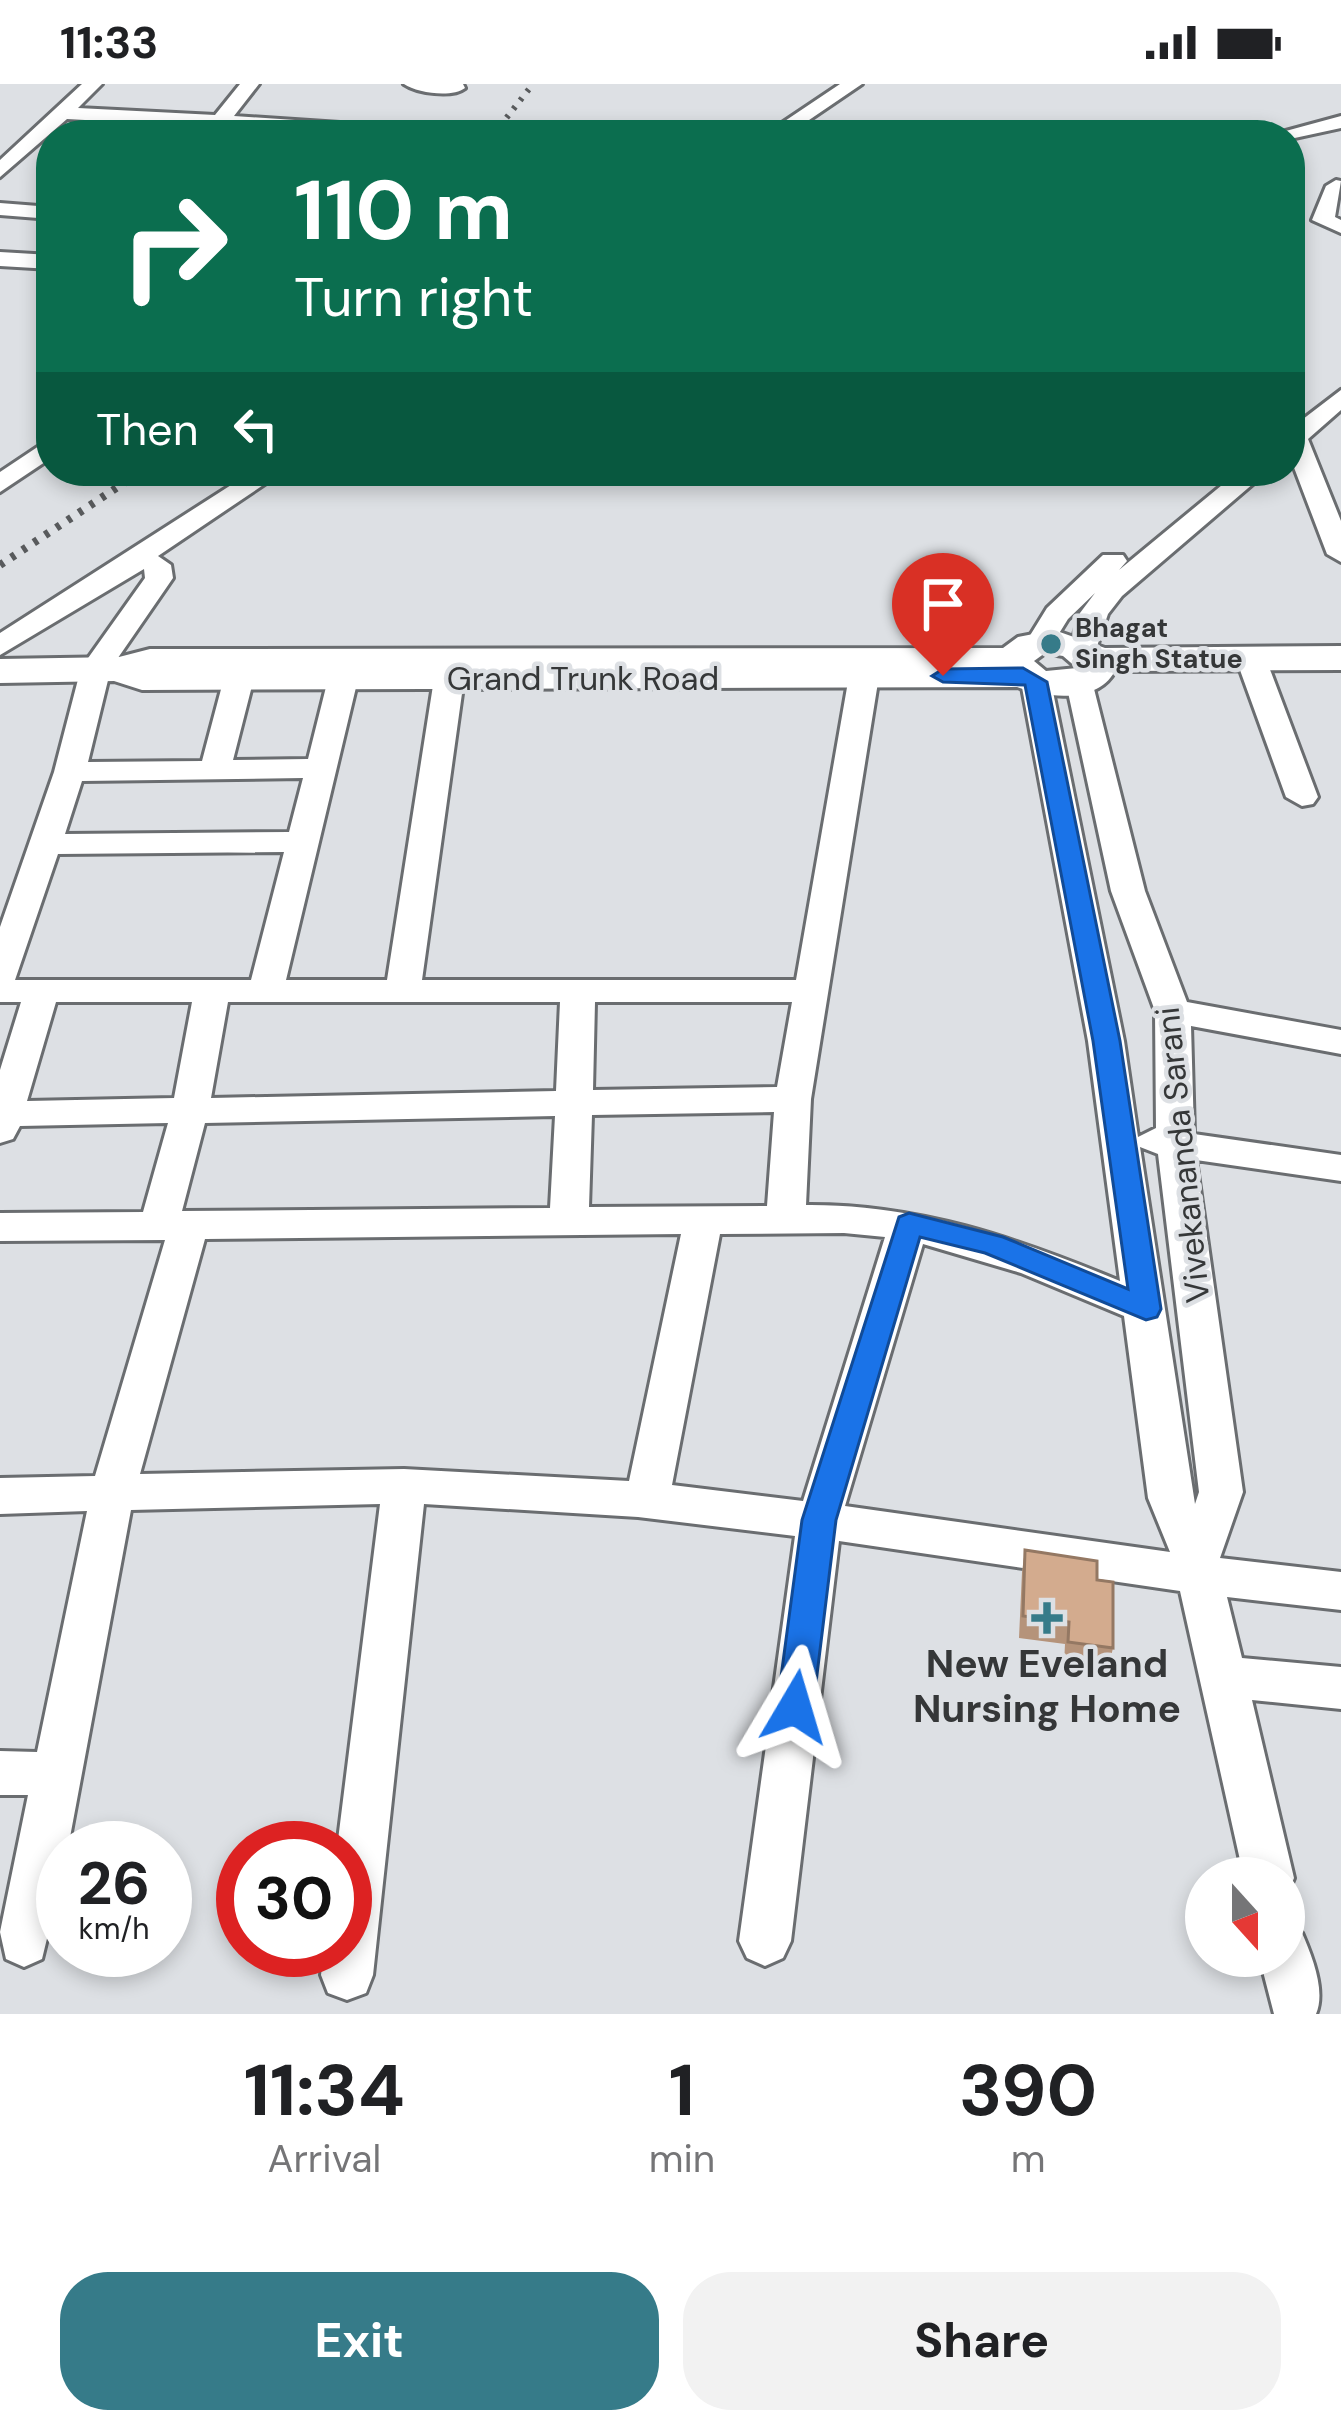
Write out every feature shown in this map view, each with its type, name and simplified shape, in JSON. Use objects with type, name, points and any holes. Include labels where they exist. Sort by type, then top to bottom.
[{"type":"main road","name":"Grand Trunk Road","points":[[121,672],[1341,658]]},
{"type":"main road","name":"Grand Trunk Road","points":[[121,672],[343,679],[864,676],[1028,665]]},
{"type":"main road","points":[[0,670],[121,672]]},
{"type":"street","points":[[56,120],[93,84]]},
{"type":"street","points":[[221,120],[250,84]]},
{"type":"street","points":[[412,84],[456,88]]},
{"type":"street","points":[[797,120],[853,84]]},
{"type":"street","points":[[62,112],[202,120]]},
{"type":"street","points":[[1305,130],[1341,122]]},
{"type":"street","points":[[0,133],[36,146]]},
{"type":"street","points":[[0,171],[36,147]]},
{"type":"street","points":[[1336,186],[1324,220],[1341,227]]},
{"type":"street","points":[[0,209],[36,211]]},
{"type":"street","points":[[0,259],[36,261]]},
{"type":"street","points":[[1305,415],[1341,369]]},
{"type":"street","points":[[1305,422],[1340,398]]},
{"type":"street","points":[[0,484],[36,457]]},
{"type":"street","points":[[1305,463],[1341,554]]},
{"type":"street","points":[[1309,473],[1341,477]]},
{"type":"street","points":[[0,646],[249,486]]},
{"type":"street","points":[[1028,665],[1057,614],[1088,582],[1202,486]]},
{"type":"street","points":[[1087,664],[1094,613],[1112,590],[1237,486]]},
{"type":"street","points":[[0,976],[70,772],[121,672],[160,578],[157,565],[141,559]]},
{"type":"street","points":[[1252,658],[1302,797]]},
{"type":"street","name":"Vivekananda Sarani","points":[[1087,664],[1128,891],[1173,1011],[1174,1143],[1221,1492],[1197,1569]]},
{"type":"street","name":"Vivekananda Sarani","points":[[1028,665],[1106,1041],[1170,1498],[1197,1569],[1263,1857]]},
{"type":"street","points":[[786,1220],[793,1099],[864,676]]},
{"type":"street","points":[[215,770],[239,678]]},
{"type":"street","points":[[266,991],[343,679]]},
{"type":"street","points":[[403,991],[449,679]]},
{"type":"street","points":[[70,772],[319,768]]},
{"type":"street","points":[[43,844],[303,842]]},
{"type":"street","points":[[0,991],[811,991]]},
{"type":"street","points":[[569,1223],[578,991]]},
{"type":"street","points":[[42,992],[2,1122],[190,1111],[793,1099]]},
{"type":"street","points":[[24,1942],[112,1494],[173,1228],[212,992]]},
{"type":"street","points":[[1173,1011],[1341,1042]]},
{"type":"street","points":[[1121,1138],[1341,1168]]},
{"type":"street","points":[[0,1227],[786,1220],[909,1224],[992,1244],[1146,1309]]},
{"type":"street","points":[[647,1501],[703,1221]]},
{"type":"street","points":[[765,1941],[819,1520],[909,1224]]},
{"type":"street","points":[[365,1821],[404,1489]]},
{"type":"street","points":[[0,1496],[533,1491],[819,1520],[1341,1591]]},
{"type":"street","points":[[1223,1677],[1341,1688]]},
{"type":"street","points":[[0,1773],[56,1774]]},
{"type":"street","points":[[1290,1977],[1295,2002]]},
{"type":"building","points":[[1025,1550],[1097,1561],[1097,1580],[1113,1582],[1113,1648],[1068,1642],[1069,1622],[1023,1616]]},
{"type":"railway","points":[[505,120],[533,84]]},
{"type":"railway","points":[[0,565],[119,486]]},
{"type":"place","name":"Bhagat Singh Statue","points":[[1051,644]]},
{"type":"place","name":"New Eveland Nursing Home","points":[[1047,1618]]},
{"type":"route","points":[[795,1707],[819,1520],[909,1224],[992,1244],[1146,1309],[1106,1041],[1036,682],[1023,675],[943,676]]}]
